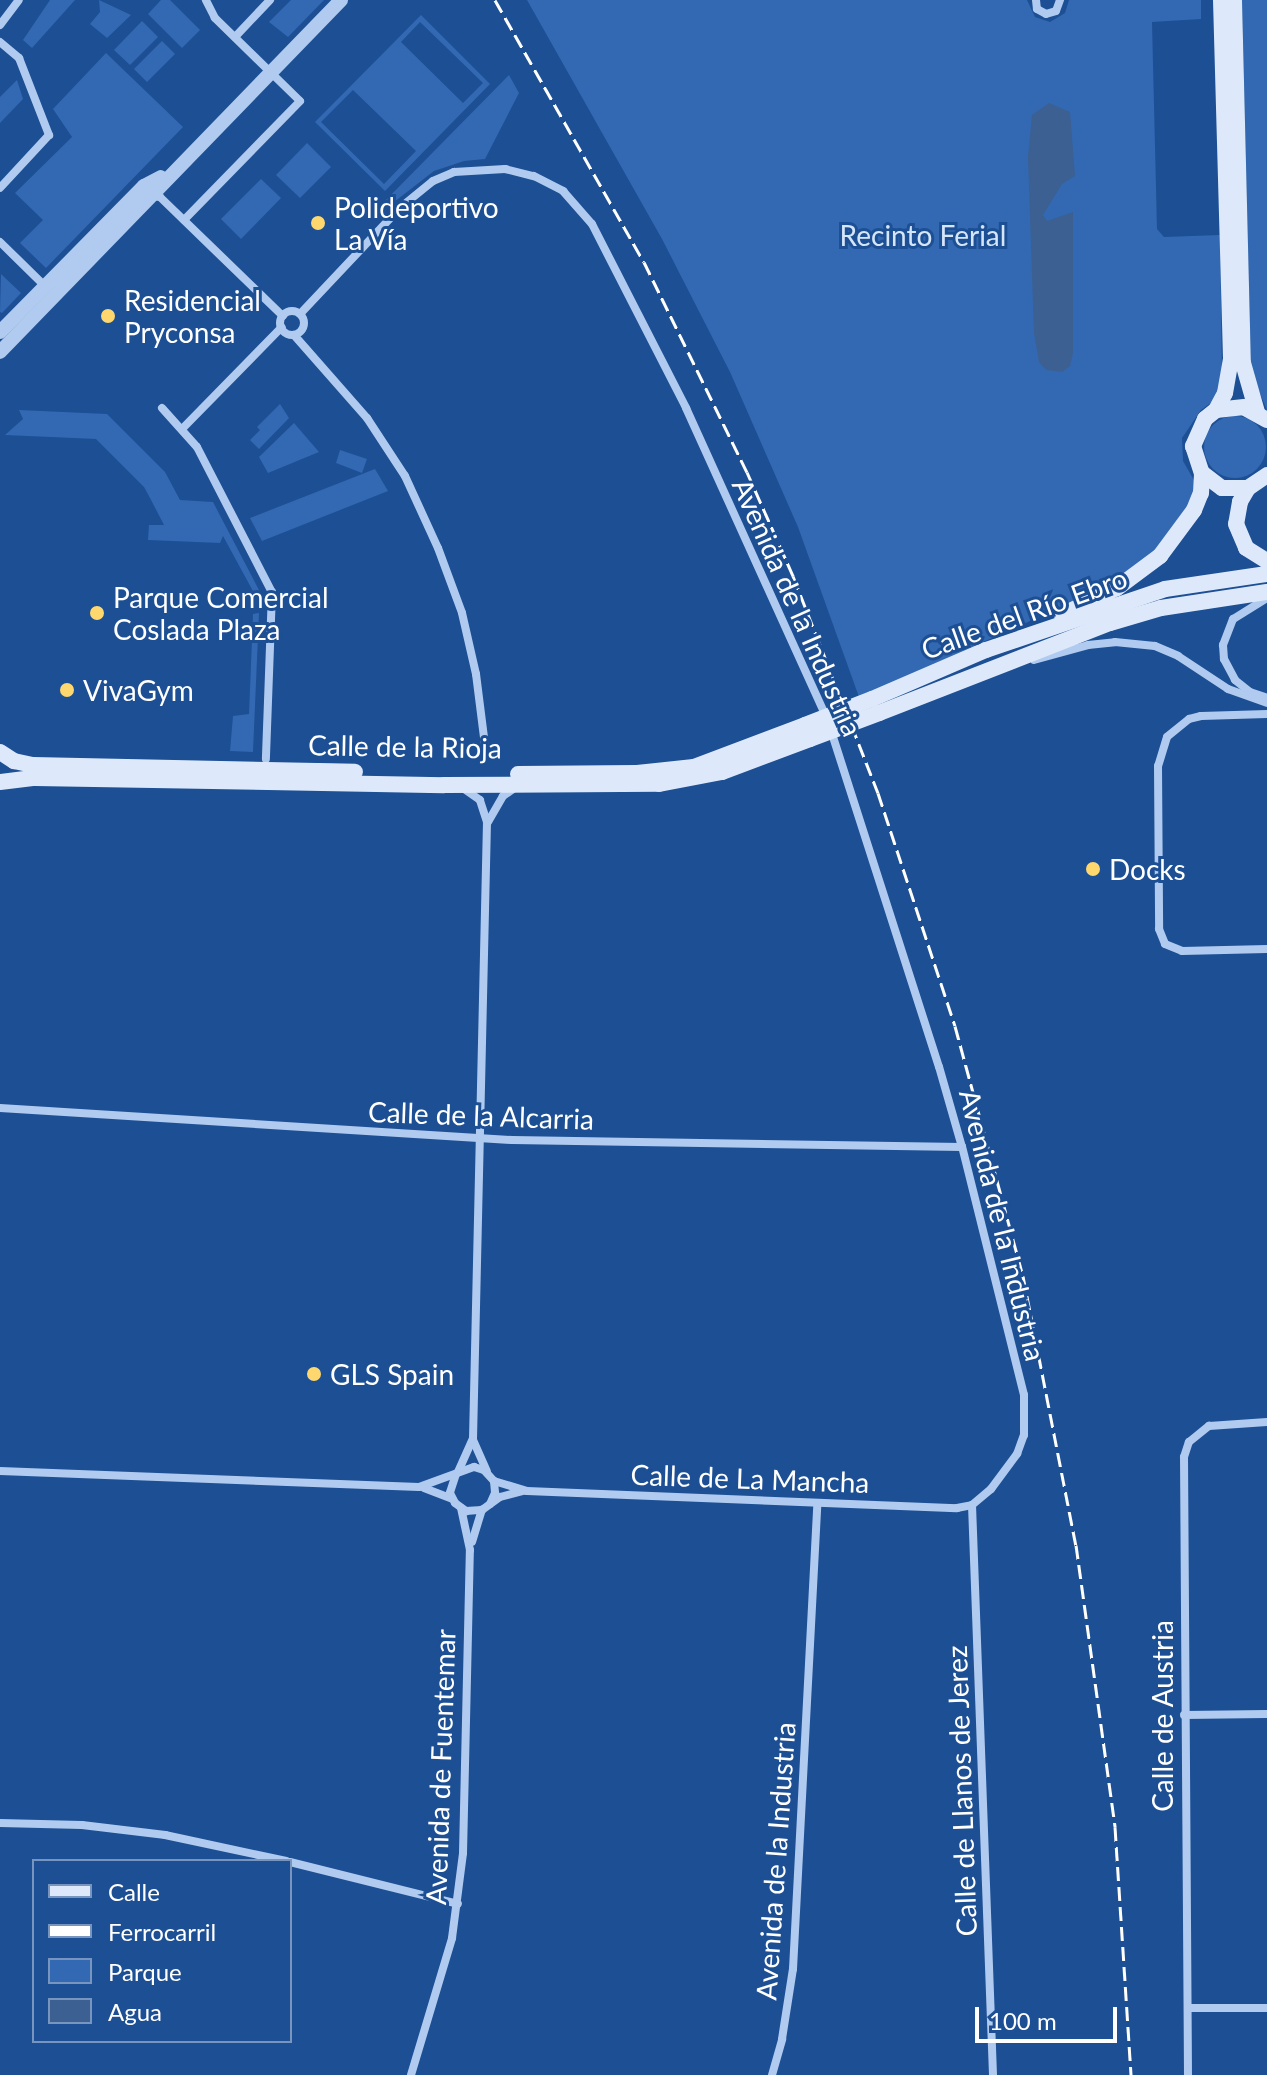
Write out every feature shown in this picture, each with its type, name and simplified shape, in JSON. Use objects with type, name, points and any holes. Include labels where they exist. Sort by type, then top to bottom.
[{"type":"main road","points":[[986,650],[1117,588],[1143,571],[1185,525],[1201,493],[1202,473],[1193,446],[1205,419],[1216,410],[1225,393],[1231,358],[1221,0]]},
{"type":"main road","points":[[1234,0],[1243,363],[1262,416]]},
{"type":"main road","points":[[1216,410],[1244,407],[1262,416]]},
{"type":"main road","points":[[1202,473],[1222,488],[1261,481]]},
{"type":"main road","points":[[1261,481],[1236,515],[1238,533],[1246,548],[1267,561]]},
{"type":"main road","name":"Calle del Río Ebro","points":[[876,706],[986,650],[1165,589],[1267,574]]},
{"type":"main road","name":"Calle del Río Ebro","points":[[808,732],[876,706],[949,684],[1054,642],[1161,608],[1267,592]]},
{"type":"main road","name":"Calle de la Rioja","points":[[0,752],[14,761],[33,765],[444,775],[637,773],[694,767],[808,732]]},
{"type":"main road","name":"Calle de la Rioja","points":[[0,782],[35,778],[455,785],[679,782],[722,772],[808,732]]},
{"type":"main road","name":"Calle de la Rioja","points":[[0,791],[35,778]]},
{"type":"street","points":[[0,25],[19,0]]},
{"type":"street","points":[[184,220],[300,101],[215,18],[206,0]]},
{"type":"street","points":[[235,37],[270,0]]},
{"type":"street","points":[[0,352],[341,0]]},
{"type":"street","points":[[1036,0],[1037,9],[1046,14],[1056,11],[1060,0]]},
{"type":"street","points":[[0,42],[19,58],[49,135],[0,188]]},
{"type":"street","points":[[0,332],[144,186],[165,175],[204,141]]},
{"type":"street","name":"Avenida de la Industria","points":[[300,314],[401,207],[433,181],[454,172],[505,169],[534,176],[563,191],[585,213],[686,408],[827,718],[939,1067],[1024,1395],[1024,1435],[1011,1466],[972,1505]]},
{"type":"street","points":[[150,195],[160,197],[283,316]]},
{"type":"street","points":[[0,242],[46,287]]},
{"type":"street","points":[[283,316],[293,311],[300,314],[303,328],[294,335]]},
{"type":"street","points":[[183,428],[282,327],[283,316]]},
{"type":"street","points":[[282,327],[294,335],[367,418],[412,490],[462,613],[476,674],[485,745]]},
{"type":"street","points":[[162,408],[183,428],[214,478],[272,592],[266,759]]},
{"type":"street","points":[[1267,598],[1233,619],[1223,645],[1224,659],[1235,680],[1267,701]]},
{"type":"street","points":[[949,684],[1088,645],[1135,643],[1155,646],[1178,656],[1228,689],[1267,701]]},
{"type":"street","points":[[1267,714],[1189,719],[1167,737],[1160,750],[1159,929],[1165,944],[1182,951],[1267,949]]},
{"type":"street","points":[[453,1500],[450,1486],[473,1439],[487,822],[477,797],[455,785]]},
{"type":"street","points":[[487,822],[503,796],[522,785]]},
{"type":"street","name":"Calle de la Alcarria","points":[[0,1108],[478,1139],[962,1147]]},
{"type":"street","name":"Calle de Austria","points":[[1188,2075],[1184,1457],[1189,1442],[1218,1422],[1267,1422]]},
{"type":"street","points":[[0,1471],[419,1487],[453,1500],[471,1512],[486,1507],[495,1493],[473,1439]]},
{"type":"street","points":[[419,1487],[474,1467],[491,1477]]},
{"type":"street","name":"Calle de La Mancha","points":[[491,1477],[527,1491]]},
{"type":"street","name":"Calle de La Mancha","points":[[486,1507],[506,1495],[527,1491],[817,1504],[957,1508],[972,1505]]},
{"type":"street","name":"Avenida de la Industria","points":[[772,2075],[782,2039],[793,1969],[817,1504]]},
{"type":"street","name":"Calle de Llanos de Jerez","points":[[972,1505],[993,2075]]},
{"type":"street","name":"Avenida de Fuentemar","points":[[470,1550],[486,1507]]},
{"type":"street","name":"Avenida de Fuentemar","points":[[411,2075],[452,1938],[463,1853],[470,1550],[461,1508]]},
{"type":"street","points":[[1184,1715],[1267,1714]]},
{"type":"street","points":[[0,1823],[82,1825],[165,1835],[274,1859]]},
{"type":"street","points":[[292,1863],[458,1904]]},
{"type":"street","points":[[1188,2008],[1267,2008]]},
{"type":"green space","points":[[50,0],[75,0],[32,48],[23,40]]},
{"type":"green space","points":[[99,0],[131,15],[107,38],[90,24],[100,12]]},
{"type":"green space","points":[[161,0],[170,0],[200,30],[182,48],[148,14]]},
{"type":"green space","points":[[291,0],[324,0],[288,37],[269,22]]},
{"type":"green space","name":"Recinto Ferial","points":[[527,0],[1027,0],[1035,17],[1050,22],[1065,13],[1069,0],[1201,0],[1201,19],[1152,22],[1157,229],[1164,237],[1220,235],[1222,379],[1212,402],[1201,410],[1182,438],[1183,461],[1195,482],[1194,498],[1151,556],[1119,580],[1089,595],[859,697],[798,527],[730,372],[662,239]]},
{"type":"green space","points":[[1242,0],[1267,0],[1267,410],[1251,372]]},
{"type":"green space","points":[[421,15],[490,84],[385,191],[315,122]],"holes":[[[420,22],[483,83],[463,103],[401,42]],[[353,90],[416,151],[384,184],[321,122]]]},
{"type":"green space","points":[[142,21],[158,37],[130,65],[114,50]]},
{"type":"green space","points":[[162,41],[175,54],[147,82],[134,69]]},
{"type":"green space","points":[[106,53],[183,127],[46,268],[20,243],[43,220],[15,193],[72,137],[53,109]]},
{"type":"green space","points":[[509,75],[519,93],[485,159],[464,161],[434,171],[385,209],[381,205]]},
{"type":"green space","points":[[17,80],[23,99],[0,123],[0,97]]},
{"type":"green space","points":[[307,143],[331,167],[300,198],[276,175]]},
{"type":"green space","points":[[261,179],[281,198],[241,239],[221,219]]},
{"type":"green space","points":[[1,274],[21,293],[2,313],[0,312]]},
{"type":"green space","points":[[280,404],[289,418],[259,449],[250,440],[260,430],[257,427]]},
{"type":"green space","points":[[19,410],[107,414],[165,472],[180,500],[213,502],[260,592],[254,593],[223,536],[220,543],[148,540],[149,525],[164,525],[144,487],[96,439],[5,435],[23,419]]},
{"type":"green space","points":[[1235,416],[1257,425],[1266,447],[1257,469],[1235,478],[1213,469],[1204,447],[1213,425]]},
{"type":"green space","points":[[294,423],[319,452],[268,473],[259,457]]},
{"type":"green space","points":[[340,450],[367,459],[362,473],[336,463]]},
{"type":"green space","points":[[375,469],[388,491],[262,541],[250,518]]},
{"type":"green space","points":[[259,613],[253,752],[230,751],[233,716],[249,714],[253,614]]},
{"type":"water","points":[[1049,103],[1070,112],[1075,176],[1062,184],[1043,215],[1047,221],[1073,212],[1073,353],[1070,366],[1062,372],[1046,370],[1039,362],[1034,333],[1028,157],[1032,115]]},
{"type":"railway","points":[[495,0],[644,262],[747,472],[793,576],[878,793],[955,1026],[1023,1276],[1076,1545],[1115,1827],[1131,2075]]},
{"type":"place","name":"Polideportivo La Vía","points":[[318,223]]},
{"type":"place","name":"Residencial Pryconsa","points":[[108,316]]},
{"type":"place","name":"Parque Comercial Coslada Plaza","points":[[97,613]]},
{"type":"place","name":"VivaGym","points":[[67,690]]},
{"type":"place","name":"Docks","points":[[1093,869]]},
{"type":"place","name":"GLS Spain","points":[[314,1374]]}]
